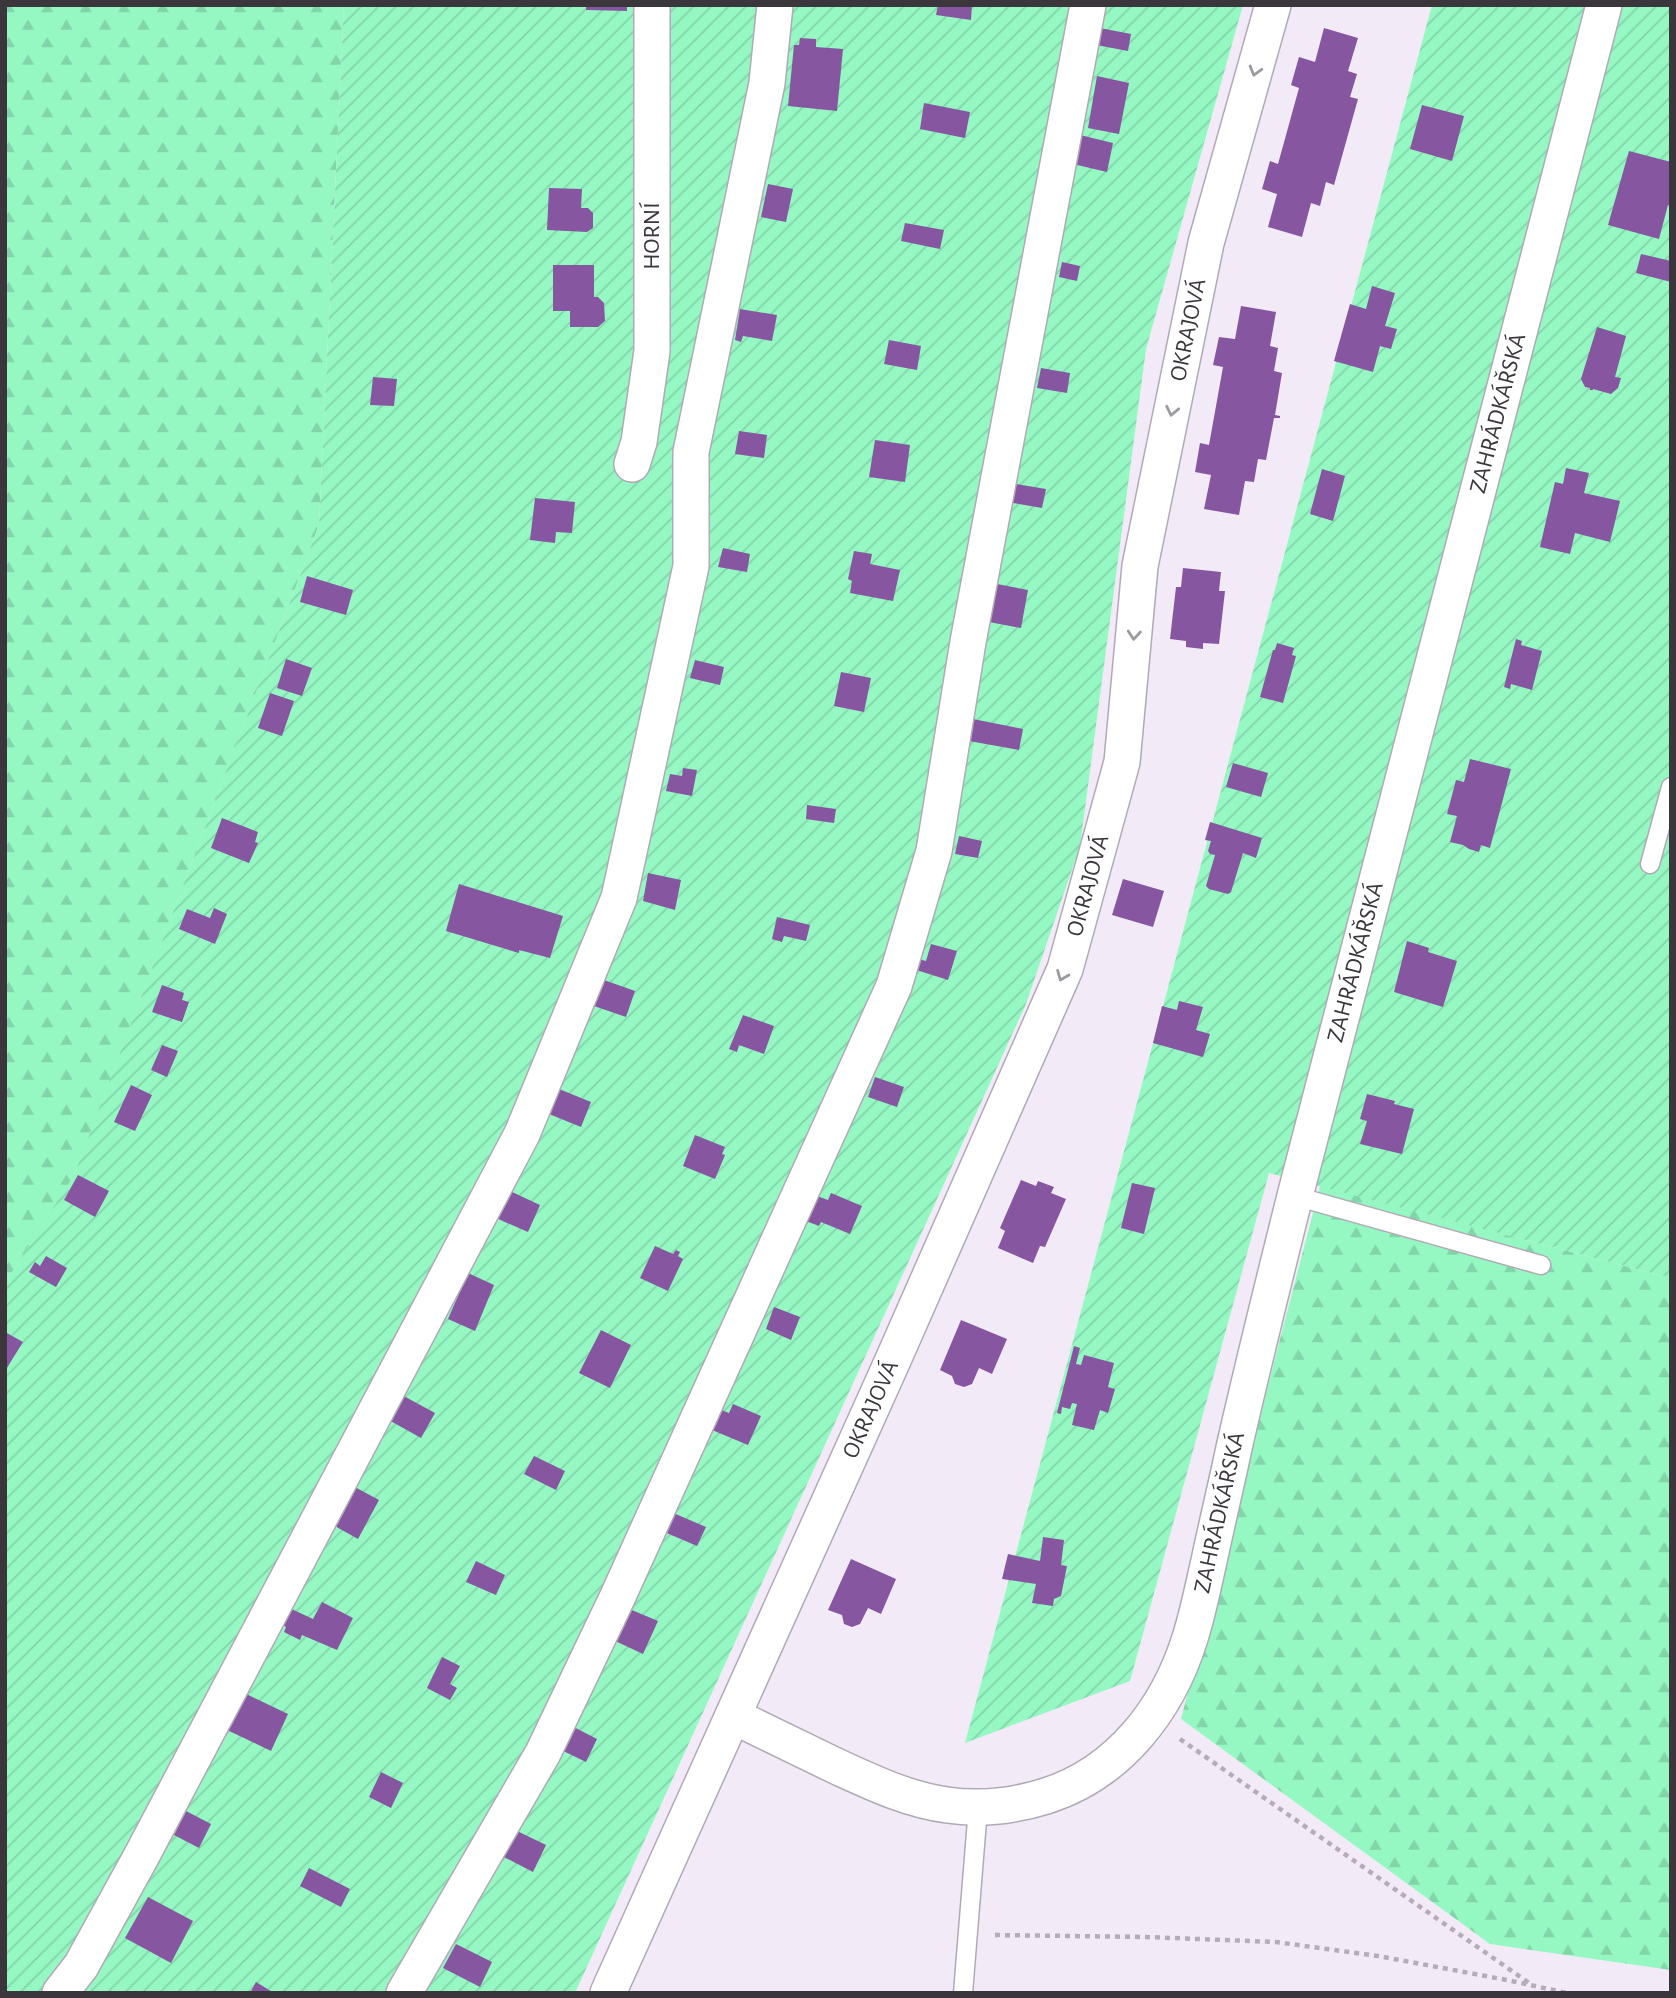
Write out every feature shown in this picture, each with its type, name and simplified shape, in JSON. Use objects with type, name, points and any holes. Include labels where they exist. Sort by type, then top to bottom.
[{"type":"street","name":"HORNÍ","points":[[632,464],[639,442],[652,351],[652,5]]},
{"type":"street","points":[[60,1993],[81,1966],[142,1855],[522,1134],[619,898],[691,566],[691,452],[767,83],[775,5]]},
{"type":"street","points":[[404,1993],[543,1753],[618,1596],[894,986],[934,851],[968,642],[1088,5]]},
{"type":"street","name":"OKRAJOVÁ","points":[[608,1993],[1065,969],[1122,762],[1140,566],[1206,243],[1273,5]]},
{"type":"street","name":"ZAHRÁDKÁŘSKÁ","points":[[733,1716],[876,1785],[925,1801],[978,1808],[1033,1800],[1062,1791],[1088,1778],[1132,1743],[1166,1694],[1190,1639],[1295,1196],[1604,5]]},
{"type":"lane","points":[[1650,864],[1671,788]]},
{"type":"lane","points":[[1295,1196],[1541,1265]]},
{"type":"lane","points":[[963,1993],[978,1808]]},
{"type":"path","points":[[1151,1719],[1531,1985]]},
{"type":"path","points":[[968,1935],[1276,1942],[1378,1956],[1567,1993]]},
{"type":"green space","points":[[5,5],[344,5],[319,525],[74,1176],[5,1283]]},
{"type":"green space","points":[[344,5],[1243,5],[1146,349],[1080,846],[1026,1004],[575,1993],[5,1993],[5,1283],[74,1175],[319,525]]},
{"type":"green space","points":[[1432,5],[1671,5],[1671,1278],[1269,1173],[1130,1681],[965,1743]]},
{"type":"green space","points":[[1320,1186],[1671,1278],[1671,1970],[1490,1944],[1181,1719]]},
{"type":"building","points":[[586,5],[627,5],[627,11],[586,10]]},
{"type":"building","points":[[938,5],[972,5],[971,20],[936,15]]},
{"type":"building","points":[[1095,27],[1131,34],[1128,51],[1091,44]]},
{"type":"building","points":[[1324,28],[1358,38],[1348,71],[1357,74],[1350,97],[1358,99],[1334,185],[1326,182],[1320,206],[1311,203],[1302,237],[1268,227],[1277,194],[1262,189],[1270,161],[1278,164],[1299,88],[1291,85],[1299,57],[1315,62]]},
{"type":"building","points":[[800,38],[816,39],[816,47],[843,49],[837,111],[788,106],[794,45],[799,45]]},
{"type":"building","points":[[1097,76],[1129,83],[1119,134],[1088,128]]},
{"type":"building","points":[[924,103],[970,112],[965,138],[920,129]]},
{"type":"building","points":[[1422,105],[1464,116],[1452,161],[1410,149]]},
{"type":"building","points":[[1076,134],[1113,143],[1107,172],[1069,163]]},
{"type":"building","points":[[1629,151],[1671,162],[1671,206],[1668,205],[1659,239],[1608,225]]},
{"type":"building","points":[[768,184],[793,189],[786,222],[761,217]]},
{"type":"building","points":[[549,188],[582,189],[581,208],[588,208],[593,213],[593,228],[587,232],[547,230]]},
{"type":"building","points":[[905,223],[944,230],[940,249],[901,241]]},
{"type":"building","points":[[1641,254],[1671,261],[1671,282],[1636,273]]},
{"type":"building","points":[[1062,262],[1080,266],[1077,281],[1059,277]]},
{"type":"building","points":[[553,265],[594,265],[594,297],[604,303],[605,321],[598,327],[570,327],[570,311],[553,311]]},
{"type":"building","points":[[1372,286],[1395,293],[1385,326],[1397,329],[1391,349],[1380,346],[1373,372],[1334,361],[1350,304],[1366,309]]},
{"type":"building","points":[[1241,306],[1276,312],[1270,346],[1278,348],[1274,371],[1282,373],[1275,415],[1280,418],[1274,418],[1266,460],[1258,459],[1254,482],[1245,481],[1239,515],[1204,509],[1211,475],[1195,472],[1200,443],[1209,445],[1223,367],[1213,365],[1219,337],[1235,339]]},
{"type":"building","points":[[740,309],[777,315],[772,341],[743,336],[741,342],[735,340]]},
{"type":"building","points":[[1597,327],[1626,336],[1615,377],[1621,378],[1618,388],[1611,394],[1590,390],[1581,379]]},
{"type":"building","points":[[889,340],[921,346],[917,370],[884,364]]},
{"type":"building","points":[[1041,368],[1070,373],[1067,393],[1037,388]]},
{"type":"building","points":[[373,377],[397,379],[394,406],[370,405]]},
{"type":"building","points":[[739,431],[767,435],[764,458],[735,454]]},
{"type":"building","points":[[875,440],[910,445],[905,482],[869,477]]},
{"type":"building","points":[[1566,468],[1589,473],[1584,493],[1620,501],[1610,542],[1575,533],[1570,554],[1540,547],[1555,482],[1563,484]]},
{"type":"building","points":[[1322,469],[1345,476],[1333,521],[1310,514]]},
{"type":"building","points":[[1016,484],[1046,489],[1042,508],[1013,503]]},
{"type":"building","points":[[535,498],[575,502],[572,533],[556,532],[555,543],[530,540]]},
{"type":"building","points":[[723,548],[750,554],[747,572],[718,567]]},
{"type":"building","points":[[854,551],[872,554],[870,564],[900,570],[893,601],[850,593],[852,581],[848,579]]},
{"type":"building","points":[[1183,568],[1221,572],[1219,591],[1225,591],[1219,644],[1203,643],[1203,649],[1186,647],[1186,641],[1170,639],[1176,587],[1181,587]]},
{"type":"building","points":[[307,576],[353,590],[346,615],[300,602]]},
{"type":"building","points":[[997,584],[1028,590],[1021,628],[989,622]]},
{"type":"building","points":[[1516,639],[1522,641],[1521,645],[1542,651],[1532,690],[1511,684],[1510,689],[1504,687]]},
{"type":"building","points":[[1277,643],[1294,648],[1292,655],[1296,656],[1283,703],[1260,697]]},
{"type":"building","points":[[286,659],[312,668],[302,696],[277,688]]},
{"type":"building","points":[[695,660],[724,667],[720,685],[690,678]]},
{"type":"building","points":[[841,672],[871,678],[864,712],[834,706]]},
{"type":"building","points":[[270,693],[294,701],[282,736],[258,728]]},
{"type":"building","points":[[973,719],[1023,729],[1019,750],[969,741]]},
{"type":"building","points":[[1470,759],[1511,769],[1490,848],[1481,845],[1479,852],[1450,842],[1457,816],[1447,814],[1456,780],[1464,782]]},
{"type":"building","points":[[1233,763],[1268,773],[1261,797],[1226,787]]},
{"type":"building","points":[[683,768],[697,770],[692,796],[666,791],[670,774],[682,776]]},
{"type":"building","points":[[807,805],[836,809],[834,823],[806,819]]},
{"type":"building","points":[[222,818],[258,832],[255,842],[258,843],[249,863],[211,848]]},
{"type":"building","points":[[1210,822],[1262,838],[1256,858],[1243,853],[1231,892],[1228,894],[1206,886],[1215,855],[1208,851],[1211,841],[1205,840]]},
{"type":"building","points":[[959,836],[982,841],[978,858],[955,854]]},
{"type":"building","points":[[648,873],[681,880],[675,910],[643,901]]},
{"type":"building","points":[[1123,879],[1164,891],[1153,927],[1112,915]]},
{"type":"building","points":[[459,884],[563,916],[550,958],[519,950],[519,953],[446,931]]},
{"type":"building","points":[[214,908],[227,914],[215,944],[179,929],[187,909],[210,918]]},
{"type":"building","points":[[777,917],[810,925],[806,941],[784,936],[782,942],[772,939]]},
{"type":"building","points":[[1407,941],[1429,948],[1428,952],[1457,961],[1443,1007],[1394,992]]},
{"type":"building","points":[[931,944],[957,951],[948,980],[910,968],[914,958],[926,961]]},
{"type":"building","points":[[604,980],[635,991],[626,1017],[594,1006]]},
{"type":"building","points":[[162,985],[184,993],[182,1000],[189,1002],[182,1022],[152,1012]]},
{"type":"building","points":[[1179,1001],[1203,1007],[1196,1030],[1210,1034],[1203,1057],[1153,1043],[1162,1006],[1177,1010]]},
{"type":"building","points":[[743,1015],[774,1026],[764,1054],[739,1045],[737,1052],[729,1049]]},
{"type":"building","points":[[162,1045],[178,1051],[167,1077],[151,1070]]},
{"type":"building","points":[[875,1077],[904,1087],[897,1107],[868,1097]]},
{"type":"building","points":[[131,1085],[152,1095],[135,1131],[114,1122]]},
{"type":"building","points":[[559,1089],[591,1102],[581,1127],[549,1114]]},
{"type":"building","points":[[1367,1094],[1414,1109],[1402,1154],[1360,1144],[1367,1121],[1360,1119]]},
{"type":"building","points":[[695,1135],[725,1147],[722,1154],[725,1155],[715,1179],[683,1166]]},
{"type":"building","points":[[78,1175],[109,1191],[95,1217],[64,1200]]},
{"type":"building","points":[[1021,1180],[1036,1186],[1038,1181],[1054,1187],[1051,1193],[1066,1199],[1045,1247],[1040,1246],[1033,1263],[998,1248],[1005,1231],[1000,1228]]},
{"type":"building","points":[[1132,1183],[1155,1188],[1144,1234],[1121,1228]]},
{"type":"building","points":[[510,1191],[540,1205],[528,1232],[496,1218]]},
{"type":"building","points":[[831,1193],[862,1206],[850,1234],[821,1222],[819,1226],[806,1221],[817,1196],[828,1200]]},
{"type":"building","points":[[655,1246],[673,1254],[676,1250],[680,1252],[678,1256],[683,1259],[668,1291],[640,1278]]},
{"type":"building","points":[[46,1256],[67,1268],[56,1287],[29,1272],[35,1262],[40,1266]]},
{"type":"building","points":[[468,1273],[494,1285],[475,1331],[448,1319]]},
{"type":"building","points":[[774,1307],[800,1317],[791,1340],[766,1329]]},
{"type":"building","points":[[961,1320],[1007,1339],[992,1374],[979,1368],[972,1384],[964,1387],[955,1384],[952,1376],[940,1370]]},
{"type":"building","points":[[601,1330],[631,1345],[610,1388],[579,1373]]},
{"type":"building","points":[[5,1332],[23,1342],[5,1371]]},
{"type":"building","points":[[1074,1346],[1080,1348],[1076,1364],[1081,1365],[1084,1355],[1114,1363],[1108,1387],[1115,1389],[1108,1413],[1100,1410],[1094,1430],[1072,1425],[1077,1404],[1072,1403],[1070,1409],[1062,1407],[1061,1414],[1057,1413]]},
{"type":"building","points":[[400,1394],[435,1413],[421,1438],[387,1419]]},
{"type":"building","points":[[733,1404],[761,1416],[748,1445],[712,1430],[721,1410],[729,1413]]},
{"type":"building","points":[[534,1456],[565,1471],[556,1490],[524,1474]]},
{"type":"building","points":[[353,1486],[379,1500],[358,1539],[333,1525]]},
{"type":"building","points":[[671,1512],[706,1527],[697,1546],[662,1531]]},
{"type":"building","points":[[1043,1537],[1064,1540],[1061,1565],[1067,1566],[1061,1596],[1054,1599],[1053,1606],[1032,1603],[1036,1584],[1002,1579],[1008,1554],[1040,1561]]},
{"type":"building","points":[[851,1559],[896,1579],[881,1614],[868,1608],[860,1624],[852,1627],[844,1624],[842,1615],[828,1610]]},
{"type":"building","points":[[476,1561],[505,1575],[496,1595],[466,1582]]},
{"type":"building","points":[[322,1602],[353,1618],[337,1650],[302,1635],[300,1640],[284,1632],[286,1627],[277,1622],[285,1606],[313,1619]]},
{"type":"building","points":[[627,1608],[658,1621],[643,1654],[611,1639]]},
{"type":"building","points":[[442,1657],[460,1666],[450,1684],[457,1688],[450,1700],[427,1688]]},
{"type":"building","points":[[242,1692],[288,1714],[271,1751],[225,1729]]},
{"type":"building","points":[[568,1724],[597,1739],[586,1762],[557,1748]]},
{"type":"building","points":[[381,1772],[403,1783],[391,1808],[369,1797]]},
{"type":"building","points":[[186,1811],[211,1824],[199,1848],[174,1835]]},
{"type":"building","points":[[515,1830],[546,1845],[533,1872],[502,1856]]},
{"type":"building","points":[[309,1868],[350,1889],[341,1907],[300,1886]]},
{"type":"building","points":[[148,1897],[193,1921],[171,1963],[125,1938]]},
{"type":"building","points":[[456,1944],[492,1962],[480,1987],[443,1968]]},
{"type":"building","points":[[256,1982],[274,1993],[250,1993]]}]
